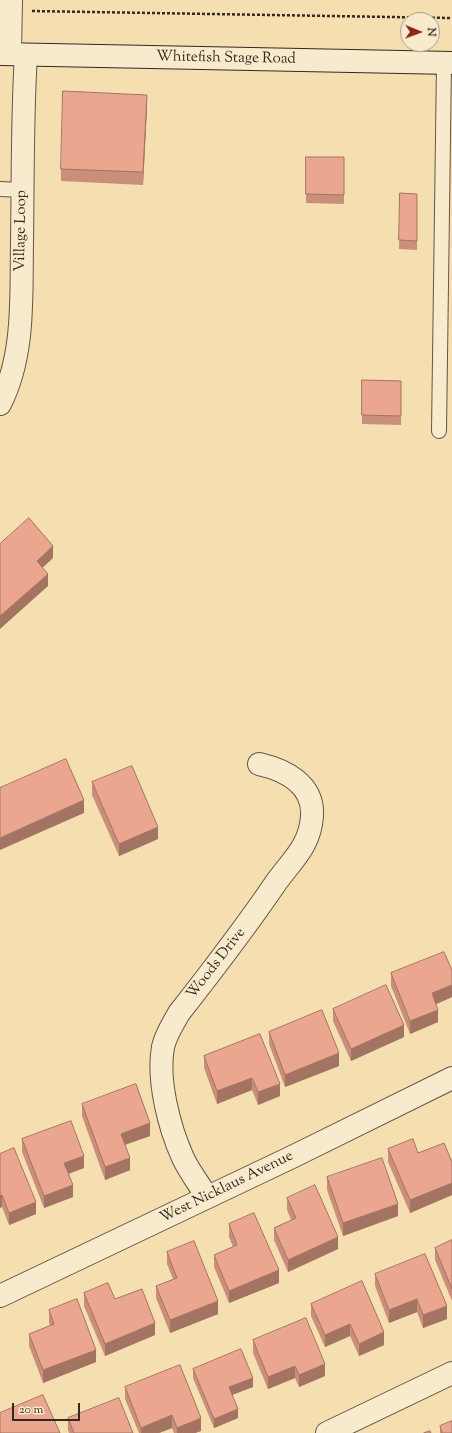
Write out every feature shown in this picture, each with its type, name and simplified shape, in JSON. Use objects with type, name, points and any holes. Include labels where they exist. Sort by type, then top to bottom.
[{"type":"street","name":"Village Loop","points":[[0,404],[7,390],[14,369],[18,345],[21,298],[23,190],[12,54],[11,6]]},
{"type":"street","name":"Whitefish Stage Road","points":[[12,54],[448,63]]},
{"type":"street","name":"Woods Drive","points":[[207,1197],[183,1158],[171,1123],[164,1092],[161,1061],[164,1045],[170,1029],[179,1013],[253,917],[280,878],[290,867],[307,837],[312,816],[309,796],[303,786],[295,778],[273,767],[259,764]]},
{"type":"street","name":"West Nicklaus Avenue","points":[[0,1296],[452,1078]]},
{"type":"street","points":[[328,1433],[452,1373]]},
{"type":"lane","points":[[439,431],[448,63]]},
{"type":"lane","points":[[0,190],[23,190]]},
{"type":"path","points":[[11,6],[452,18]]},
{"type":"building","points":[[63,91],[147,95],[143,172],[61,169]]},
{"type":"building","points":[[306,157],[344,157],[344,195],[306,194]]},
{"type":"building","points":[[400,193],[417,194],[417,241],[399,240]]},
{"type":"building","points":[[362,380],[401,381],[401,416],[362,415]]},
{"type":"building","points":[[29,518],[53,546],[37,561],[48,574],[0,616],[0,544]]},
{"type":"building","points":[[66,759],[84,800],[0,838],[0,788]]},
{"type":"building","points":[[132,766],[158,827],[119,844],[92,782]]},
{"type":"building","points":[[444,952],[452,970],[452,985],[432,993],[438,1010],[410,1021],[391,973]]},
{"type":"building","points":[[386,985],[404,1025],[351,1049],[333,1009]]},
{"type":"building","points":[[322,1010],[339,1053],[285,1075],[269,1032]]},
{"type":"building","points":[[260,1034],[280,1084],[258,1092],[252,1078],[217,1091],[204,1056]]},
{"type":"building","points":[[136,1084],[150,1123],[121,1134],[130,1158],[105,1167],[82,1104]]},
{"type":"building","points":[[71,1121],[84,1156],[64,1163],[73,1185],[44,1196],[22,1139]]},
{"type":"building","points":[[413,1139],[418,1153],[444,1143],[452,1162],[452,1183],[410,1200],[388,1149]]},
{"type":"building","points":[[14,1148],[36,1202],[9,1213],[2,1195],[0,1196],[0,1154]]},
{"type":"building","points":[[382,1158],[398,1204],[343,1223],[327,1177]]},
{"type":"building","points":[[315,1185],[338,1237],[288,1260],[274,1228],[296,1218],[287,1198]]},
{"type":"building","points":[[254,1213],[279,1270],[229,1291],[214,1255],[237,1245],[229,1224]]},
{"type":"building","points":[[452,1240],[452,1289],[435,1248]]},
{"type":"building","points":[[194,1241],[218,1301],[170,1320],[156,1286],[177,1278],[167,1252]]},
{"type":"building","points":[[425,1254],[447,1306],[423,1315],[417,1299],[389,1310],[375,1274]]},
{"type":"building","points":[[362,1281],[384,1332],[359,1344],[350,1324],[325,1335],[311,1304]]},
{"type":"building","points":[[108,1283],[115,1299],[142,1289],[155,1323],[105,1344],[84,1293]]},
{"type":"building","points":[[77,1299],[96,1350],[43,1370],[29,1334],[54,1324],[49,1310]]},
{"type":"building","points":[[306,1318],[325,1364],[299,1375],[295,1366],[268,1377],[253,1340]]},
{"type":"building","points":[[241,1349],[253,1378],[229,1387],[238,1409],[214,1419],[193,1369]]},
{"type":"building","points":[[180,1365],[201,1418],[177,1428],[172,1415],[141,1428],[125,1387]]},
{"type":"building","points":[[43,1395],[60,1433],[0,1433],[0,1413]]},
{"type":"building","points":[[119,1398],[133,1433],[74,1433],[68,1418]]},
{"type":"building","points":[[452,1421],[452,1433],[442,1433],[440,1426]]}]
